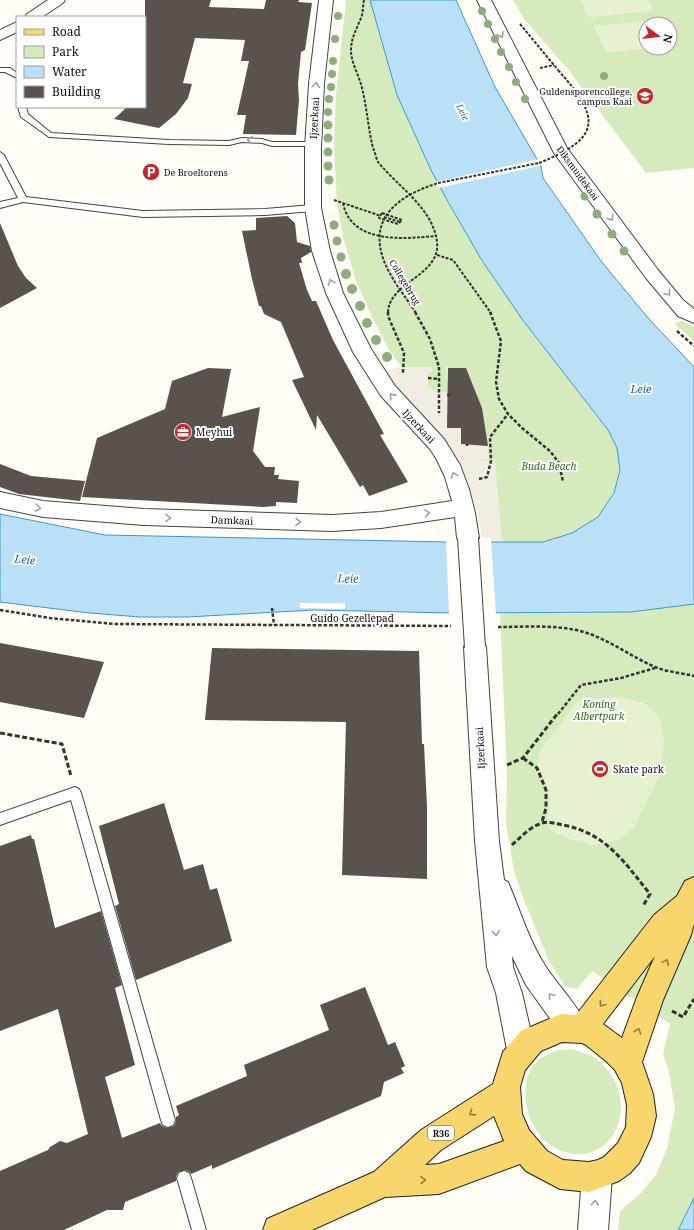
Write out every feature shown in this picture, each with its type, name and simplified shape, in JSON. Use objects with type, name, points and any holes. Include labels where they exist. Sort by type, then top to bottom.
[{"type":"main road","points":[[578,1029],[663,924],[690,897]]},
{"type":"main road","points":[[627,1064],[650,997],[678,935],[690,897]]},
{"type":"main road","points":[[561,1028],[578,1029],[598,1037],[614,1048],[627,1064],[635,1079],[640,1096],[642,1114],[639,1131],[633,1146],[624,1159],[612,1170],[597,1176],[581,1178],[565,1176],[555,1172],[536,1160],[524,1148],[515,1135],[510,1122],[506,1107],[505,1092],[507,1076],[512,1062],[521,1050],[534,1038],[549,1031],[561,1028]]},
{"type":"main road","name":"R36","points":[[278,1230],[384,1182],[431,1140],[505,1092]]},
{"type":"main road","name":"R36","points":[[384,1182],[439,1179],[524,1148]]},
{"type":"street","points":[[34,16],[58,0]]},
{"type":"street","name":"Ijzerkaai","points":[[326,0],[314,99],[312,144],[313,208],[327,272],[351,330],[373,371],[387,391],[438,446],[451,468],[463,507],[468,538],[481,764],[489,867],[500,967],[509,993],[521,1050]]},
{"type":"street","name":"Diksmuidekaai","points":[[484,0],[560,149],[652,274],[689,314]]},
{"type":"street","points":[[0,22],[16,20]]},
{"type":"street","points":[[0,36],[16,27]]},
{"type":"street","name":"Damkaai","points":[[0,500],[43,509],[144,517],[332,523],[381,520],[463,507]]},
{"type":"street","name":"Ijzerkaai","points":[[489,867],[525,955],[542,986],[578,1029]]},
{"type":"street","points":[[593,1230],[597,1176]]},
{"type":"lane","points":[[0,70],[7,70],[16,75]]},
{"type":"lane","points":[[22,108],[24,115],[49,135],[125,141],[229,143],[241,147],[255,148],[262,148],[272,144],[312,144]]},
{"type":"lane","points":[[0,155],[23,199]]},
{"type":"lane","points":[[0,205],[23,199],[143,214],[264,212],[313,208]]},
{"type":"lane","points":[[0,819],[75,793],[168,1120]]},
{"type":"lane","points":[[184,1178],[199,1230]]},
{"type":"path","points":[[364,0],[362,14],[354,34],[351,50],[353,63],[362,87],[368,128],[378,160],[388,173],[424,211],[437,241],[437,255],[427,268],[393,297],[388,307],[388,316],[404,353],[403,377]]},
{"type":"path","points":[[519,23],[555,65],[539,68]]},
{"type":"path","name":"Collegebrug","points":[[438,379],[439,368],[427,331],[384,261],[379,237],[380,228],[384,217],[403,197],[438,184],[539,163],[565,152],[580,142],[588,129],[590,122],[586,110],[573,87],[555,65]]},
{"type":"path","points":[[329,198],[381,216],[382,213],[400,222]]},
{"type":"path","points":[[343,203],[346,215],[357,228],[374,235],[395,239],[435,236]]},
{"type":"path","points":[[381,216],[379,218],[400,222]]},
{"type":"path","points":[[384,217],[400,222]]},
{"type":"path","points":[[437,255],[453,260],[491,313],[501,341],[496,382],[499,399],[508,414],[522,428],[550,451],[559,463],[563,482]]},
{"type":"path","points":[[428,378],[438,379],[439,415]]},
{"type":"path","points":[[491,461],[490,437],[508,414]]},
{"type":"path","points":[[272,608],[274,625]]},
{"type":"path","name":"Guido Gezellepad","points":[[0,610],[50,618],[115,624],[455,626]]},
{"type":"path","points":[[497,627],[551,627],[575,630],[587,633],[612,644],[656,668],[694,676]]},
{"type":"path","points":[[481,764],[506,765],[524,758],[581,685],[620,678],[656,668]]},
{"type":"path","points":[[0,733],[62,744],[75,793]]},
{"type":"path","points":[[524,758],[537,768],[546,790],[546,808],[542,823]]},
{"type":"path","points":[[489,867],[530,829],[542,823],[547,822],[578,828],[604,843],[617,853],[650,894],[639,913]]},
{"type":"path","points":[[683,1017],[694,999]]},
{"type":"green space","name":"Buda Beach","points":[[346,0],[370,0],[522,319],[608,430],[617,448],[620,470],[613,494],[598,518],[572,533],[543,542],[494,542],[470,457],[389,350],[356,281],[344,241],[337,205],[334,144],[336,95]]},
{"type":"green space","name":"Guldensporencollege, campus Kaai","points":[[513,0],[581,0],[589,17],[653,10],[648,0],[694,0],[694,168],[646,173],[567,68],[524,19]]},
{"type":"green space","points":[[581,0],[648,0],[653,10],[589,17]]},
{"type":"green space","points":[[638,22],[638,49],[607,52],[594,26]]},
{"type":"green space","points":[[682,321],[694,327],[694,341],[674,323]]},
{"type":"green space","name":"Koning Albertpark","points":[[694,604],[694,1198],[678,1230],[618,1230],[620,1211],[642,1192],[657,1173],[667,1148],[675,1109],[669,1072],[663,1054],[670,1024],[592,971],[577,989],[565,986],[549,961],[522,895],[514,871],[506,823],[507,774],[500,613],[631,612]]},
{"type":"green space","name":"Skate park","points":[[621,697],[644,703],[660,718],[664,743],[660,774],[634,827],[619,840],[593,845],[570,839],[552,832],[547,822],[550,799],[545,780],[538,765],[539,753],[577,702],[599,698]]},
{"type":"green space","points":[[571,1049],[591,1056],[601,1063],[615,1082],[619,1093],[621,1104],[617,1127],[603,1146],[590,1153],[575,1154],[557,1149],[543,1138],[532,1123],[526,1106],[525,1089],[530,1072],[540,1059],[556,1051]]},
{"type":"shaded area","points":[[400,367],[432,367],[432,371],[428,372],[428,387],[432,387],[433,391],[447,392],[447,408],[451,382],[447,382],[446,368],[466,368],[479,400],[487,438],[489,460],[475,461],[495,461],[502,542],[491,542],[490,538],[482,538],[477,510],[468,481],[461,467],[409,409],[385,371]]},
{"type":"water","name":"Leie","points":[[370,0],[456,0],[495,87],[541,166],[543,178],[601,261],[648,318],[694,367],[694,604],[631,612],[452,613],[314,610],[187,617],[140,617],[90,613],[0,602],[0,514],[105,535],[447,542],[543,542],[572,533],[598,517],[614,493],[620,470],[617,448],[608,430],[522,319],[481,259],[447,200],[431,170],[397,95]]},
{"type":"water","points":[[694,1198],[694,1230],[678,1230]]},
{"type":"pier","points":[[539,159],[542,165],[522,170],[438,188],[435,182]]},
{"type":"pier","points":[[446,540],[491,540],[496,615],[449,615]]},
{"type":"pier","points":[[300,603],[345,603],[345,609],[300,608]]},
{"type":"building","points":[[145,0],[211,0],[209,7],[264,9],[266,0],[299,0],[298,2],[312,3],[305,50],[301,52],[296,135],[243,134],[246,115],[237,115],[249,61],[241,61],[245,40],[195,38],[183,83],[192,84],[188,98],[176,114],[159,128],[114,119],[126,108],[146,108]]},
{"type":"building","points":[[287,216],[295,223],[297,242],[310,246],[311,252],[301,258],[302,263],[299,263],[312,301],[316,301],[333,340],[384,434],[380,435],[408,482],[369,496],[363,485],[360,487],[317,415],[316,430],[292,380],[304,377],[281,322],[264,314],[261,306],[259,306],[242,231],[256,230],[256,218]]},
{"type":"building","points":[[0,223],[18,266],[26,278],[37,288],[0,308]]},
{"type":"building","name":"Meyhui","points":[[208,368],[231,369],[222,417],[260,407],[253,451],[265,467],[275,467],[274,475],[279,475],[278,479],[299,481],[297,503],[276,502],[276,506],[263,507],[82,497],[97,438],[165,409],[172,381]]},
{"type":"building","points":[[448,368],[466,368],[482,408],[488,446],[461,444],[461,428],[447,428]]},
{"type":"building","points":[[0,464],[31,476],[85,481],[80,501],[19,494],[0,487]]},
{"type":"building","points":[[0,643],[104,662],[84,718],[0,702]]},
{"type":"building","points":[[212,648],[419,651],[422,744],[424,744],[427,806],[427,879],[342,875],[346,722],[205,720]]},
{"type":"building","points":[[164,803],[184,870],[203,864],[210,890],[217,888],[232,941],[136,980],[115,906],[119,904],[99,826]]},
{"type":"building","points":[[31,835],[32,839],[34,839],[55,928],[101,911],[122,985],[115,988],[135,1065],[105,1077],[122,1138],[160,1123],[162,1126],[167,1128],[174,1126],[176,1117],[179,1115],[176,1106],[247,1076],[244,1065],[329,1030],[320,1005],[365,987],[388,1045],[395,1042],[405,1066],[401,1068],[404,1073],[384,1082],[381,1096],[212,1169],[212,1165],[191,1174],[185,1170],[178,1172],[176,1181],[125,1202],[123,1210],[107,1210],[64,1230],[0,1230],[0,1171],[48,1150],[60,1141],[67,1143],[88,1134],[58,1009],[0,1031],[0,846]]},
{"type":"place","name":"Guldensporencollege, campus Kaai","points":[[645,96]]},
{"type":"place","name":"De Broeltorens","points":[[151,172]]},
{"type":"place","name":"Meyhui","points":[[183,432]]},
{"type":"place","name":"Skate park","points":[[600,769]]}]
